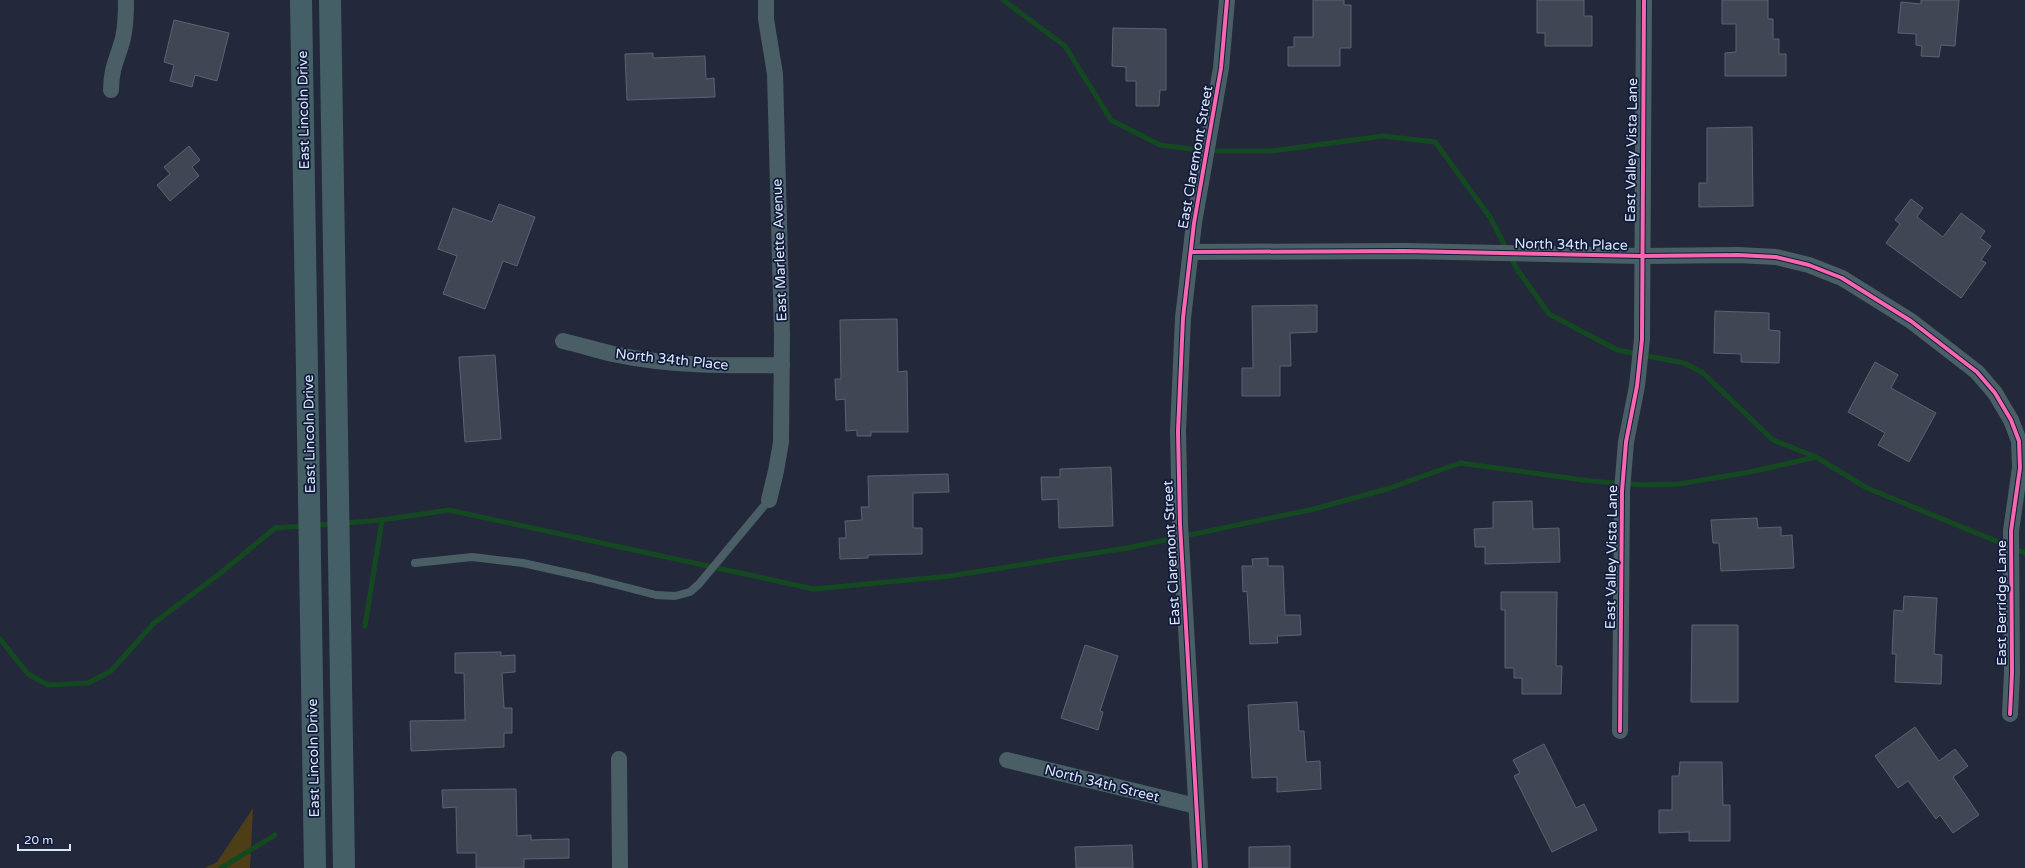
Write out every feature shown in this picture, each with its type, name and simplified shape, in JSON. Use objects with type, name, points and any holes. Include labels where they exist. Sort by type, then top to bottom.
[{"type":"main road","name":"East Lincoln Drive","points":[[301,0],[315,868]]},
{"type":"main road","name":"East Lincoln Drive","points":[[330,0],[344,868]]},
{"type":"main road","points":[[311,573],[339,573]]},
{"type":"street","points":[[110,90],[111,74],[123,38],[126,23],[126,0]]},
{"type":"street","name":"East Marlette Avenue","points":[[766,0],[766,19],[775,74],[782,365],[781,442],[769,500]]},
{"type":"street","name":"East Claremont Street","points":[[1200,868],[1180,524],[1178,424],[1183,318],[1194,223],[1221,68],[1227,0]]},
{"type":"street","name":"East Valley Vista Lane","points":[[1620,731],[1622,491],[1626,442],[1637,386],[1642,339],[1641,256],[1644,0]]},
{"type":"street","name":"North 34th Place","points":[[1191,252],[1404,251],[1641,256],[1738,255],[1776,257],[1809,265],[1842,278],[1911,321],[1977,372],[1995,393],[2011,420],[2019,441],[2023,468]]},
{"type":"street","name":"North 34th Place","points":[[563,341],[614,354],[669,362],[730,366],[782,365]]},
{"type":"street","name":"East Berridge Lane","points":[[2010,714],[2012,673],[2011,531],[2023,468]]},
{"type":"street","points":[[619,759],[620,868]]},
{"type":"street","name":"North 34th Street","points":[[1007,760],[1196,806]]},
{"type":"lane","points":[[415,563],[472,557],[523,564],[590,578],[656,595],[675,596],[690,592],[699,584],[769,500]]},
{"type":"shaded area","points":[[253,808],[250,868],[205,868],[217,862]]},
{"type":"building","points":[[1313,0],[1344,0],[1344,5],[1351,5],[1351,48],[1340,48],[1340,66],[1288,66],[1288,47],[1294,47],[1294,37],[1313,37]]},
{"type":"building","points":[[1537,0],[1584,0],[1584,16],[1592,16],[1592,46],[1545,46],[1545,33],[1537,33]]},
{"type":"building","points":[[1722,0],[1768,0],[1768,19],[1773,19],[1773,39],[1779,39],[1779,54],[1786,54],[1786,76],[1725,76],[1725,53],[1736,52],[1736,24],[1722,24]]},
{"type":"building","points":[[1921,0],[1959,0],[1955,46],[1941,45],[1939,57],[1921,56],[1922,46],[1916,45],[1916,34],[1898,33],[1901,2],[1921,4]]},
{"type":"building","points":[[174,20],[229,33],[217,81],[195,75],[192,87],[170,81],[174,65],[164,62]]},
{"type":"building","points":[[1113,28],[1166,29],[1166,90],[1160,90],[1159,106],[1136,106],[1136,81],[1126,81],[1126,67],[1112,66]]},
{"type":"building","points":[[653,53],[653,58],[705,56],[706,79],[714,78],[715,97],[627,100],[625,54]]},
{"type":"building","points":[[1752,127],[1753,206],[1699,207],[1699,183],[1707,183],[1707,128]]},
{"type":"building","points":[[189,146],[200,160],[192,167],[199,176],[170,201],[157,185],[170,174],[164,167]]},
{"type":"building","points":[[1911,199],[1923,208],[1917,217],[1943,237],[1961,213],[1985,231],[1980,238],[1991,246],[1981,260],[1986,263],[1961,298],[1886,243],[1900,224],[1895,220]]},
{"type":"building","points":[[499,204],[535,217],[517,266],[503,261],[485,309],[443,294],[457,256],[438,249],[453,208],[492,222]]},
{"type":"building","points":[[1317,305],[1317,332],[1290,333],[1291,366],[1280,366],[1280,396],[1242,396],[1242,368],[1253,368],[1252,306]]},
{"type":"building","points":[[1715,311],[1769,313],[1769,330],[1780,331],[1779,363],[1741,362],[1741,354],[1714,353]]},
{"type":"building","points":[[897,319],[898,372],[907,371],[908,432],[871,432],[871,436],[857,436],[857,430],[846,431],[845,399],[836,400],[835,379],[841,379],[840,320]]},
{"type":"building","points":[[495,355],[501,439],[465,442],[459,357]]},
{"type":"building","points":[[1875,362],[1898,375],[1891,388],[1936,413],[1909,462],[1878,445],[1885,433],[1848,412]]},
{"type":"building","points":[[1111,467],[1113,526],[1059,528],[1058,499],[1042,500],[1041,477],[1060,477],[1060,469]]},
{"type":"building","points":[[948,474],[949,492],[913,493],[913,528],[922,528],[922,554],[868,555],[868,558],[840,559],[839,538],[846,538],[845,521],[862,520],[861,507],[869,507],[868,476]]},
{"type":"building","points":[[1532,501],[1533,529],[1559,528],[1560,562],[1485,564],[1485,547],[1475,547],[1474,529],[1493,528],[1493,502]]},
{"type":"building","points":[[1757,518],[1758,528],[1781,527],[1781,536],[1792,535],[1794,568],[1721,571],[1719,543],[1713,543],[1711,520]]},
{"type":"building","points":[[1268,558],[1268,566],[1283,566],[1285,615],[1300,615],[1301,635],[1277,636],[1278,643],[1250,644],[1247,591],[1243,592],[1242,566],[1253,566],[1252,559]]},
{"type":"building","points":[[1501,592],[1557,592],[1556,666],[1562,666],[1561,694],[1522,694],[1522,678],[1514,678],[1514,668],[1505,668],[1505,610],[1501,610]]},
{"type":"building","points":[[1904,596],[1937,598],[1934,654],[1942,655],[1941,684],[1895,682],[1896,654],[1892,654],[1894,610],[1903,611]]},
{"type":"building","points":[[1692,625],[1738,625],[1738,702],[1691,702]]},
{"type":"building","points":[[1085,645],[1118,656],[1100,711],[1103,712],[1098,730],[1061,718]]},
{"type":"building","points":[[501,652],[501,656],[515,655],[515,672],[502,673],[504,708],[512,708],[512,733],[504,733],[504,747],[411,751],[410,721],[465,720],[464,673],[455,673],[455,653]]},
{"type":"building","points":[[1297,702],[1299,731],[1304,731],[1306,762],[1320,761],[1321,789],[1277,792],[1277,777],[1252,778],[1248,705]]},
{"type":"building","points":[[1915,727],[1939,761],[1955,749],[1968,766],[1953,777],[1979,815],[1953,833],[1940,815],[1936,819],[1908,781],[1898,788],[1875,756]]},
{"type":"building","points":[[1544,744],[1576,808],[1584,804],[1597,830],[1552,852],[1514,776],[1520,773],[1513,760]]},
{"type":"building","points":[[1680,762],[1722,762],[1723,805],[1730,805],[1730,841],[1689,841],[1689,832],[1659,833],[1659,810],[1672,810],[1672,776],[1679,776]]},
{"type":"building","points":[[516,789],[517,836],[531,835],[531,840],[569,839],[569,858],[524,859],[524,868],[476,868],[476,853],[457,853],[456,807],[443,808],[442,790]]},
{"type":"building","points":[[1132,845],[1133,868],[1076,868],[1075,847]]},
{"type":"building","points":[[1290,846],[1290,868],[1249,868],[1249,847]]},
{"type":"waterway","points":[[1003,0],[1065,46],[1111,120],[1160,145],[1207,151],[1272,151],[1383,136],[1435,142],[1490,217],[1517,269],[1549,314],[1617,350],[1684,363],[1703,373],[1773,440],[1816,457],[1867,488],[2025,553]]},
{"type":"waterway","points":[[344,523],[382,520],[449,510],[814,589],[950,576],[1127,548],[1314,509],[1387,489],[1460,463],[1591,481],[1644,485],[1679,484],[1750,472],[1816,457]]},
{"type":"waterway","points":[[365,626],[382,520]]},
{"type":"waterway","points":[[314,525],[334,524]]},
{"type":"waterway","points":[[0,639],[28,674],[48,685],[88,683],[111,671],[154,623],[223,571],[275,528],[304,526]]},
{"type":"waterway","points":[[221,868],[275,835]]},
{"type":"cycle path","points":[[1200,868],[1180,524],[1178,431],[1183,318],[1194,223],[1221,68],[1227,0]]},
{"type":"cycle path","points":[[1620,731],[1622,491],[1626,442],[1637,386],[1642,339],[1644,0]]},
{"type":"cycle path","points":[[1191,252],[1404,251],[1641,256],[1738,255],[1776,257],[1809,265],[1842,278],[1911,321],[1977,372],[1995,393],[2011,420],[2019,441],[2020,468],[2011,531],[2012,673],[2010,714]]}]
